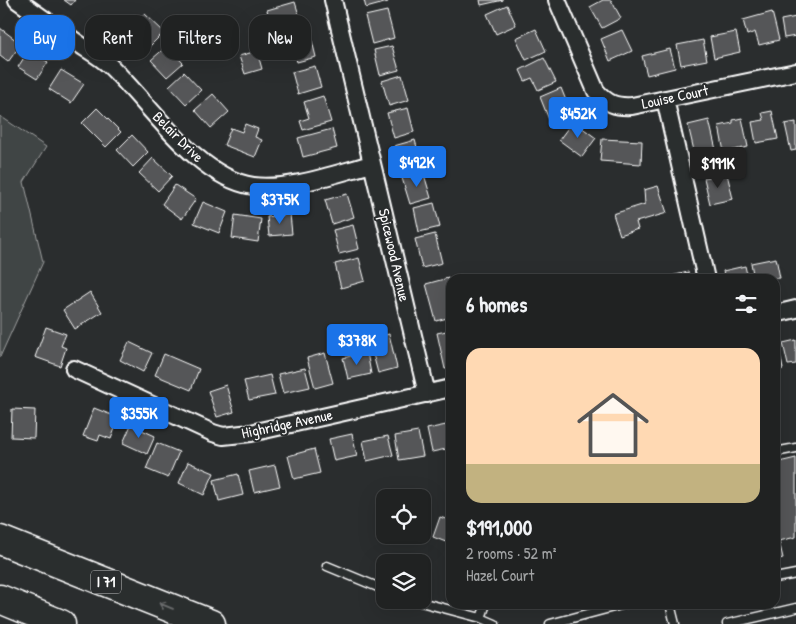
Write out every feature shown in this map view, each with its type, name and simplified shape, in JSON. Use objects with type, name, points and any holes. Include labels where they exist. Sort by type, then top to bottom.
[{"type":"highway","name":"I 71","points":[[0,540],[211,624]]},
{"type":"highway","points":[[0,599],[61,624]]},
{"type":"street","name":"Belair Drive","points":[[17,0],[109,64],[187,149],[216,172],[234,182],[254,186],[277,187],[372,164]]},
{"type":"street","name":"Spicewood Avenue","points":[[333,0],[427,394]]},
{"type":"street","name":"Louise Court","points":[[557,0],[589,79],[596,91],[603,98],[620,106],[632,106],[796,72]]},
{"type":"street","points":[[665,99],[705,274]]},
{"type":"street","points":[[780,313],[796,309]]},
{"type":"street","name":"Highridge Avenue","points":[[74,369],[223,436],[251,433],[446,389]]},
{"type":"lane","points":[[780,451],[796,448]]},
{"type":"lane","points":[[328,566],[376,586]]},
{"type":"lane","points":[[780,577],[796,574]]},
{"type":"lane","points":[[431,605],[446,609]]},
{"type":"lane","points":[[727,624],[796,608]]},
{"type":"lane","points":[[447,609],[481,618],[495,624]]},
{"type":"lane","points":[[481,618],[484,609]]},
{"type":"lane","points":[[550,624],[600,609]]},
{"type":"lane","points":[[671,609],[675,624]]},
{"type":"shaded area","points":[[0,116],[46,147],[24,182],[43,262],[0,357]]},
{"type":"building","points":[[64,0],[75,0],[71,5]]},
{"type":"building","points":[[364,0],[387,0],[388,2],[366,8]]},
{"type":"building","points":[[480,0],[503,0],[481,5]]},
{"type":"building","points":[[603,0],[611,0],[621,18],[602,28],[590,7]]},
{"type":"building","points":[[295,2],[299,15],[268,15],[267,10]]},
{"type":"building","points":[[507,5],[516,25],[496,34],[487,14]]},
{"type":"building","points":[[387,11],[394,38],[372,44],[365,16]]},
{"type":"building","points":[[772,12],[779,40],[759,45],[755,32],[747,35],[743,20]]},
{"type":"building","points":[[796,17],[796,36],[784,38],[781,20]]},
{"type":"building","points":[[151,20],[161,29],[161,35],[151,45]]},
{"type":"building","points":[[0,28],[15,39],[15,52],[8,62],[0,56]]},
{"type":"building","points":[[536,29],[546,51],[526,60],[516,38]]},
{"type":"building","points":[[622,30],[632,51],[610,61],[601,39]]},
{"type":"building","points":[[736,32],[740,52],[714,58],[710,37]]},
{"type":"building","points":[[311,37],[316,57],[311,58]]},
{"type":"building","points":[[703,40],[707,60],[681,65],[677,45]]},
{"type":"building","points":[[392,46],[399,70],[380,75],[374,50]]},
{"type":"building","points":[[670,49],[675,68],[647,75],[642,56]]},
{"type":"building","points":[[161,51],[161,60],[180,60],[183,63],[167,77],[151,60]]},
{"type":"building","points":[[249,53],[249,60],[260,60],[262,69],[245,74],[239,56]]},
{"type":"building","points":[[544,58],[556,82],[538,90],[532,78],[525,81],[520,70]]},
{"type":"building","points":[[23,60],[45,60],[48,62],[37,79],[18,67]]},
{"type":"building","points":[[315,66],[321,87],[298,94],[292,72]]},
{"type":"building","points":[[61,70],[84,84],[71,103],[49,89]]},
{"type":"building","points":[[184,72],[201,90],[186,104],[169,86]]},
{"type":"building","points":[[402,75],[409,100],[389,106],[382,81]]},
{"type":"building","points":[[561,88],[571,113],[550,122],[540,97]]},
{"type":"building","points":[[213,94],[229,112],[211,128],[195,110]]},
{"type":"building","points":[[323,96],[331,122],[303,130],[300,121],[309,118],[304,102]]},
{"type":"building","points":[[97,108],[121,132],[106,147],[82,123]]},
{"type":"building","points":[[408,108],[414,132],[394,138],[387,113]]},
{"type":"building","points":[[772,111],[778,139],[756,143],[752,122],[764,120],[762,113]]},
{"type":"building","points":[[742,118],[748,147],[724,152],[719,126],[733,123],[733,120]]},
{"type":"building","points":[[709,120],[716,150],[695,155],[688,125]]},
{"type":"building","points":[[573,121],[596,138],[582,157],[559,140]]},
{"type":"building","points":[[796,122],[796,150],[791,151],[785,124]]},
{"type":"building","points":[[245,124],[258,129],[255,137],[262,140],[255,157],[224,145],[231,128],[242,132]]},
{"type":"building","points":[[332,129],[337,148],[303,157],[298,138]]},
{"type":"building","points":[[132,135],[148,152],[133,167],[117,150]]},
{"type":"building","points":[[602,139],[642,141],[641,164],[600,161]]},
{"type":"building","points":[[415,140],[422,166],[400,171],[394,146]]},
{"type":"building","points":[[153,158],[172,176],[158,191],[139,173]]},
{"type":"building","points":[[423,171],[431,198],[410,204],[402,178]]},
{"type":"building","points":[[727,174],[733,199],[710,204],[704,178]]},
{"type":"building","points":[[175,185],[196,199],[182,219],[162,204]]},
{"type":"building","points":[[658,186],[667,213],[636,222],[638,229],[620,235],[613,214],[645,204],[644,190]]},
{"type":"building","points":[[347,194],[354,217],[332,224],[325,200]]},
{"type":"building","points":[[203,202],[227,212],[219,233],[194,223]]},
{"type":"building","points":[[434,203],[440,227],[419,232],[414,208]]},
{"type":"building","points":[[290,214],[292,234],[269,236],[267,217]]},
{"type":"building","points":[[235,215],[261,219],[258,242],[232,238]]},
{"type":"building","points":[[353,225],[359,249],[339,254],[333,230]]},
{"type":"building","points":[[435,234],[442,263],[422,268],[415,239]]},
{"type":"building","points":[[359,258],[365,281],[341,288],[335,264]]},
{"type":"building","points":[[776,258],[779,274],[753,274],[751,263]]},
{"type":"building","points":[[745,266],[747,274],[724,274],[723,271]]},
{"type":"building","points":[[446,279],[446,318],[436,321],[426,284]]},
{"type":"building","points":[[90,292],[102,312],[75,329],[63,310]]},
{"type":"building","points":[[46,327],[66,334],[61,346],[66,348],[60,366],[35,357]]},
{"type":"building","points":[[446,331],[446,369],[445,369],[437,333]]},
{"type":"building","points":[[389,334],[397,368],[378,373],[369,339]]},
{"type":"building","points":[[796,340],[796,364],[788,365],[783,343]]},
{"type":"building","points":[[129,342],[152,353],[143,372],[120,360]]},
{"type":"building","points":[[367,352],[371,374],[348,379],[343,358]]},
{"type":"building","points":[[325,353],[333,383],[315,388],[307,358]]},
{"type":"building","points":[[164,354],[199,369],[191,390],[155,375]]},
{"type":"building","points":[[780,354],[783,369],[780,370]]},
{"type":"building","points":[[305,368],[310,387],[283,393],[278,374]]},
{"type":"building","points":[[270,375],[275,395],[249,400],[244,381]]},
{"type":"building","points":[[226,385],[234,412],[217,417],[208,391]]},
{"type":"building","points":[[94,408],[119,418],[111,439],[100,435],[98,441],[83,436]]},
{"type":"building","points":[[12,409],[35,410],[34,438],[11,437]]},
{"type":"building","points":[[131,425],[155,436],[147,454],[123,443]]},
{"type":"building","points":[[446,425],[446,449],[432,452],[427,429]]},
{"type":"building","points":[[418,432],[423,456],[399,460],[395,436]]},
{"type":"building","points":[[352,434],[357,456],[334,461],[329,439]]},
{"type":"building","points":[[388,436],[393,455],[367,461],[363,441]]},
{"type":"building","points":[[157,443],[179,452],[168,478],[146,469]]},
{"type":"building","points":[[314,449],[320,473],[294,479],[288,456]]},
{"type":"building","points":[[796,458],[796,537],[780,541],[780,462]]},
{"type":"building","points":[[188,462],[214,473],[204,495],[179,483]]},
{"type":"building","points":[[275,465],[280,486],[254,492],[249,471]]},
{"type":"building","points":[[238,474],[243,495],[219,501],[214,480]]},
{"type":"building","points":[[440,517],[446,519],[446,542],[433,537]]},
{"type":"building","points":[[780,545],[783,558],[780,559]]}]
